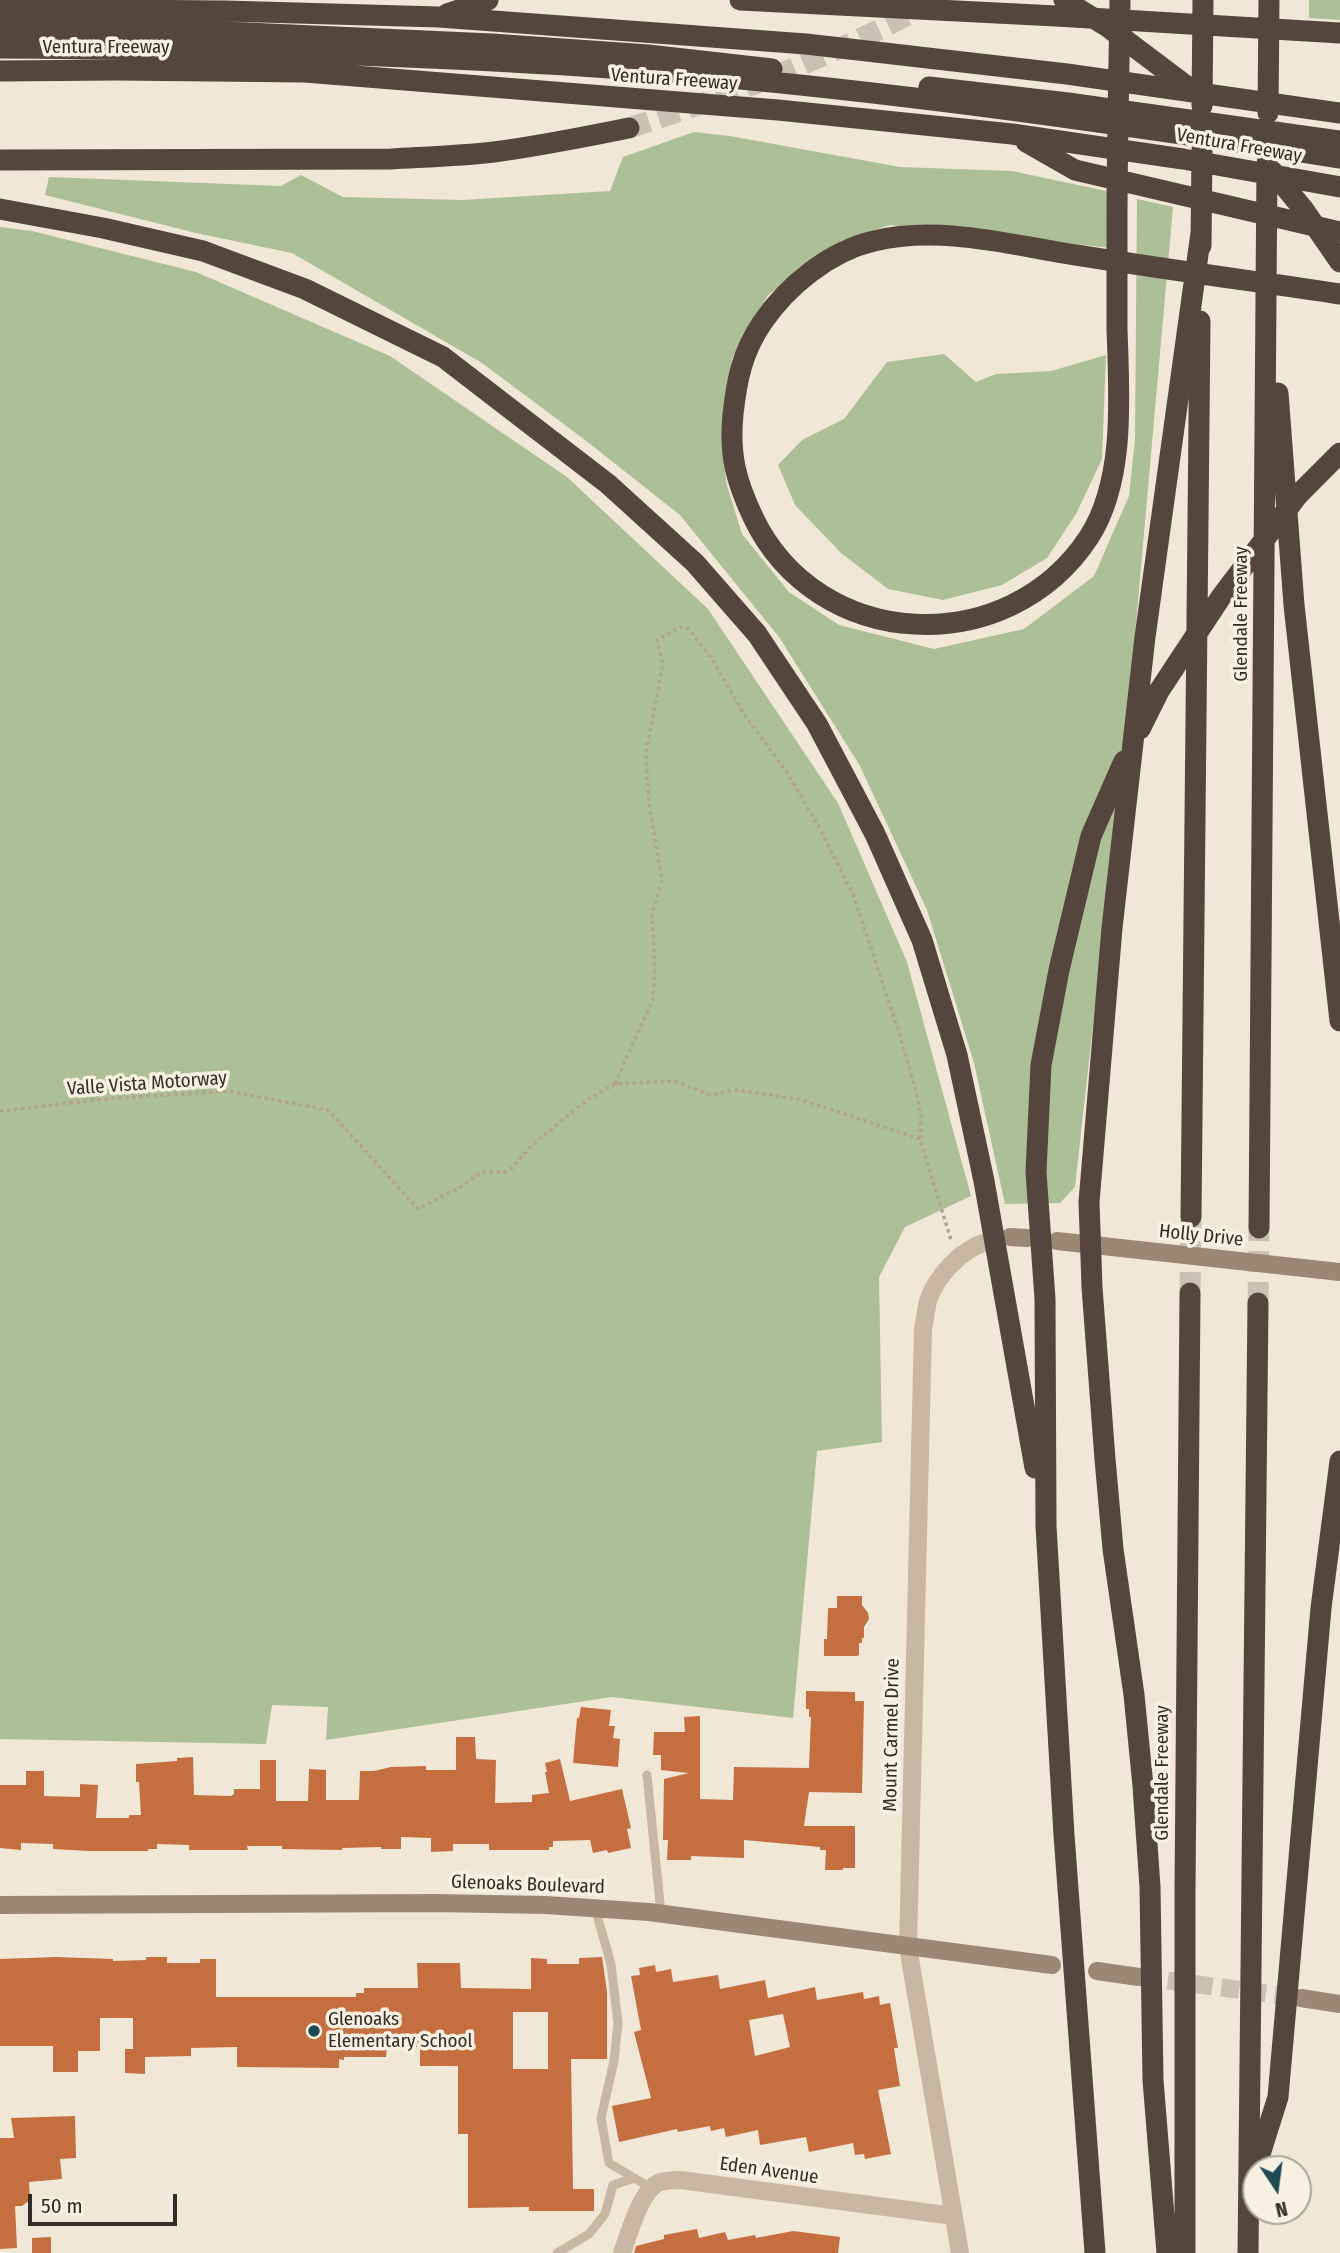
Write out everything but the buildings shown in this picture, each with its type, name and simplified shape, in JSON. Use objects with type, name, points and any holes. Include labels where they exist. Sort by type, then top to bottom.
[{"type":"highway","points":[[439,17],[488,0]]},
{"type":"highway","points":[[740,0],[1334,32]]},
{"type":"highway","points":[[1064,0],[1108,27],[1188,86],[1229,124],[1284,185],[1340,262]]},
{"type":"highway","points":[[1120,0],[1117,196],[1119,404],[1116,458],[1103,505],[1090,535],[1044,585],[1012,606],[974,620],[937,626],[899,624],[838,604],[803,584],[779,559],[760,531],[734,470],[732,427],[737,380],[748,343],[768,313],[790,289],[823,262],[870,241],[910,235],[948,236],[1079,255],[1340,294]]},
{"type":"highway","points":[[1191,1217],[1203,0]]},
{"type":"highway","name":"Glendale Freeway","points":[[1259,1228],[1269,0]]},
{"type":"highway","name":"Ventura Freeway","points":[[0,9],[225,10],[439,17],[806,44],[1067,74],[1340,113]]},
{"type":"highway","points":[[0,30],[202,31],[607,52],[1069,111],[1167,131],[1340,158]]},
{"type":"highway","points":[[0,48],[381,54],[598,67],[1069,111],[1340,141]]},
{"type":"highway","name":"Ventura Freeway","points":[[0,71],[305,72],[778,110],[1012,134],[1183,159],[1338,187]]},
{"type":"highway","points":[[0,160],[441,157],[494,152],[629,128]]},
{"type":"highway","points":[[1012,134],[1074,170],[1337,231]]},
{"type":"highway","points":[[0,209],[103,228],[203,251],[305,289],[443,357],[608,484],[695,563],[757,634],[817,724],[875,834],[926,953],[957,1055],[984,1181],[1046,1526]]},
{"type":"highway","points":[[1167,2253],[1153,2080],[1150,1887],[1143,1786],[1136,1708],[1113,1549],[1089,1202],[1112,928],[1145,637],[1201,233]]},
{"type":"highway","points":[[1266,234],[1294,604],[1340,1021]]},
{"type":"highway","points":[[1095,2253],[1064,1835],[1046,1526],[1045,1299],[1036,1172],[1041,1065],[1059,970],[1091,836],[1120,769],[1159,691],[1221,597],[1298,495],[1340,453]]},
{"type":"highway","name":"Glendale Freeway","points":[[1185,2253],[1190,1293]]},
{"type":"highway","points":[[1249,2155],[1258,1304]]},
{"type":"highway","points":[[1260,2155],[1278,2096],[1321,1608],[1340,1461]]},
{"type":"highway","points":[[1248,2225],[1248,2253]]},
{"type":"street","name":"Holly Drive","points":[[1057,1241],[1332,1271]]},
{"type":"street","name":"Mount Carmel Drive","points":[[960,2253],[908,1947],[923,1329],[929,1300],[940,1279],[972,1246],[986,1242]]},
{"type":"street","name":"Glenoaks Boulevard","points":[[0,1905],[546,1905],[661,1913],[1052,1965]]},
{"type":"street","points":[[1097,1972],[1139,1977]]},
{"type":"street","points":[[1301,1998],[1340,2004]]},
{"type":"street","name":"Eden Avenue","points":[[651,2188],[659,2182],[680,2180],[954,2216]]},
{"type":"street","points":[[622,2253],[645,2194],[651,2188]]},
{"type":"lane","points":[[648,1775],[661,1913]]},
{"type":"lane","points":[[595,1908],[611,1964],[618,2023],[614,2061],[601,2118],[609,2163],[651,2188]]},
{"type":"lane","points":[[557,2253],[589,2234],[605,2214],[613,2185],[635,2178]]},
{"type":"path","points":[[920,1139],[799,1099],[737,1090],[710,1095],[674,1081],[615,1084],[653,999],[655,967],[652,914],[662,881],[649,803],[646,752],[663,664],[657,640],[680,627],[689,629],[714,662],[744,714],[786,771],[819,827],[853,894],[900,1032],[921,1115],[920,1139],[958,1260]]},
{"type":"path","name":"Valle Vista Motorway","points":[[0,1111],[104,1099],[228,1091],[328,1110],[418,1209],[462,1186],[482,1172],[504,1172],[511,1169],[531,1146],[587,1100],[615,1084]]},
{"type":"green space","points":[[1309,0],[1340,0],[1340,20],[1309,18]]},
{"type":"green space","points":[[694,132],[900,167],[1012,171],[1111,192],[1112,248],[890,225],[841,241],[768,295],[732,359],[722,424],[726,482],[742,534],[789,592],[839,625],[934,649],[1024,629],[1094,576],[1129,496],[1135,439],[1137,199],[1173,207],[1130,691],[1075,1187],[1060,1203],[1005,1204],[974,1063],[927,910],[860,766],[779,637],[680,515],[482,363],[292,253],[196,233],[45,195],[49,177],[281,186],[301,175],[343,197],[462,200],[610,191],[623,157]]},
{"type":"green space","points":[[0,227],[32,231],[196,272],[390,356],[567,477],[708,609],[838,803],[907,962],[971,1196],[905,1227],[879,1277],[882,1442],[817,1451],[793,1718],[612,1697],[326,1740],[328,1707],[272,1705],[266,1744],[0,1739]]},
{"type":"green space","points":[[944,354],[976,382],[996,374],[1051,371],[1106,355],[1102,459],[1076,514],[1047,558],[1002,585],[943,600],[888,589],[841,553],[795,505],[778,465],[802,440],[844,419],[887,362]]},
{"type":"tunnel","points":[[629,128],[780,74],[853,42],[924,6]]},
{"type":"tunnel","points":[[1190,1293],[1191,1217]]},
{"type":"tunnel","points":[[1258,1303],[1259,1228]]},
{"type":"tunnel","points":[[1141,1977],[1301,1998]]},
{"type":"place","name":"Glenoaks Elementary School","points":[[314,2031]]}]
